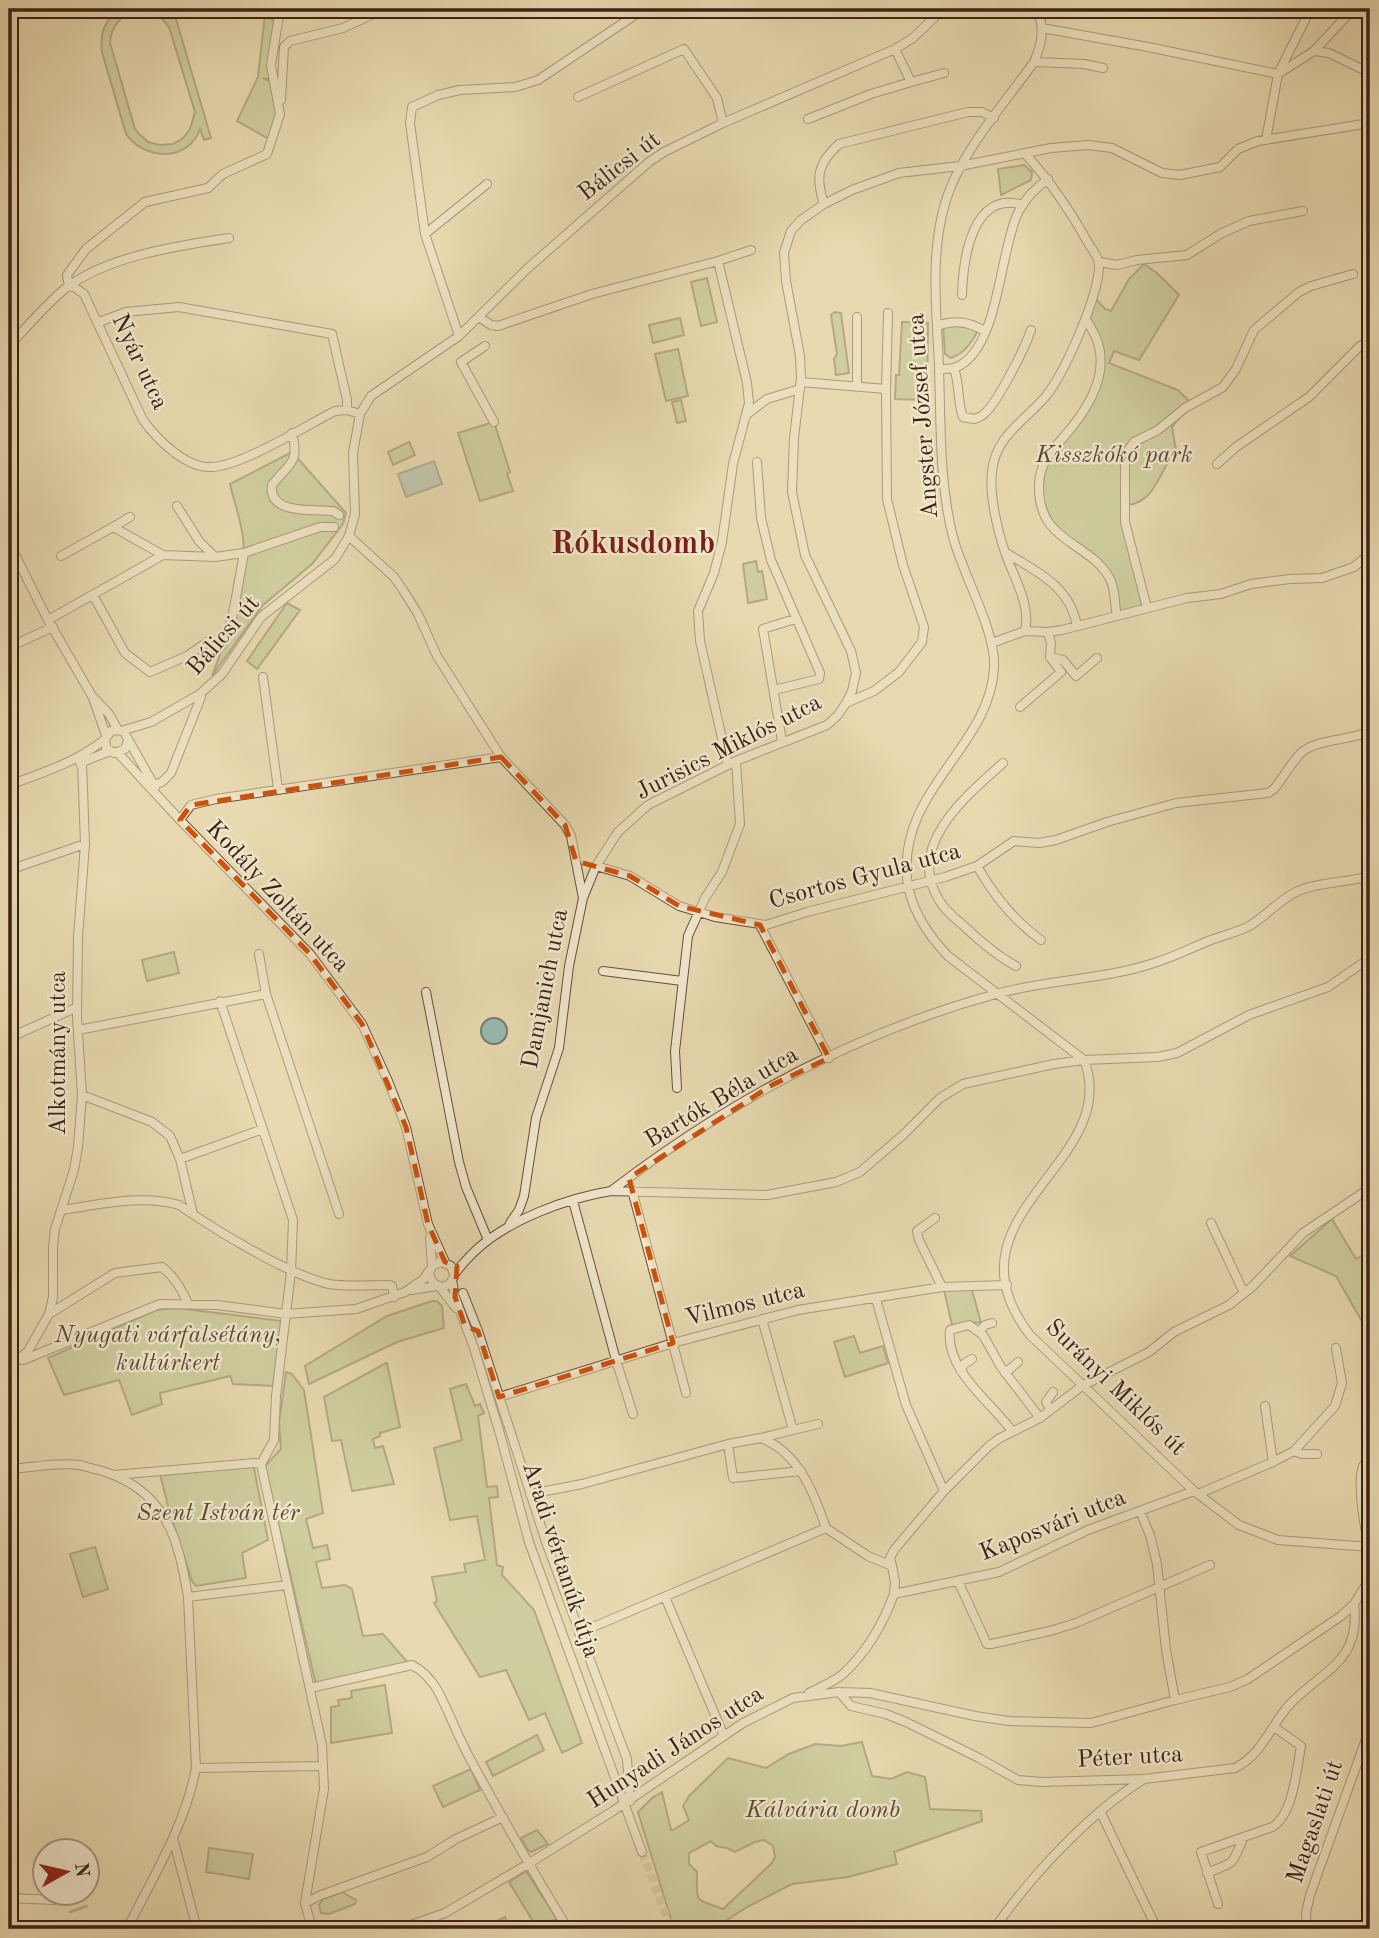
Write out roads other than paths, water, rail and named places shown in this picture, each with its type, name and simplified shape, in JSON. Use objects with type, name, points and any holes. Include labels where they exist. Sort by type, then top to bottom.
[{"type":"street","points":[[279,9],[271,65],[280,114]]},
{"type":"street","points":[[69,286],[67,275],[86,249],[145,202],[208,188],[223,174],[267,154],[280,114],[284,47],[290,41],[343,28],[384,9]]},
{"type":"street","points":[[459,336],[425,234],[410,123],[412,107],[438,95],[460,90],[516,87],[538,80],[644,9]]},
{"type":"street","name":"Bálicsi út","points":[[128,741],[151,722],[192,699],[212,684],[261,617],[326,569],[335,559],[349,536],[355,514],[353,453],[360,414],[372,396],[459,336],[528,268],[649,162],[723,123],[895,50],[913,38],[943,9]]},
{"type":"street","name":"Angster József utca","points":[[998,993],[967,971],[936,943],[916,911],[908,887],[907,857],[914,824],[923,805],[982,713],[993,680],[992,643],[953,537],[945,497],[936,242],[946,200],[960,166],[1034,62],[1041,46],[1042,28],[1037,9]]},
{"type":"street","points":[[1266,140],[1278,74],[1306,18],[1307,9]]},
{"type":"street","points":[[1042,28],[1278,74],[1314,51],[1353,9]]},
{"type":"street","points":[[578,97],[684,48],[717,98],[723,123]]},
{"type":"street","points":[[895,50],[911,82]]},
{"type":"street","points":[[1314,51],[1329,53],[1370,73]]},
{"type":"street","points":[[1034,62],[1084,64],[1103,68]]},
{"type":"street","points":[[808,119],[871,94],[944,73]]},
{"type":"street","points":[[824,204],[819,189],[819,170],[826,156],[839,144],[968,112],[982,112],[994,118]]},
{"type":"street","name":"Jurisics Miklós utca","points":[[583,898],[596,866],[618,832],[648,805],[732,763],[827,725],[838,715],[852,691],[856,673],[851,651],[805,555],[792,492],[800,356],[786,281],[784,250],[791,232],[801,220],[824,204],[874,181],[899,173],[960,166],[1051,148],[1088,145],[1112,148],[1162,173],[1180,175],[1220,167],[1238,149],[1266,140],[1370,123]]},
{"type":"street","points":[[1025,631],[1028,613],[1005,552],[991,487],[993,459],[1000,443],[1047,395],[1086,319],[1099,262],[1065,201],[1026,155]]},
{"type":"street","points":[[939,369],[954,368],[965,362],[973,353],[991,316],[1016,217],[1032,191],[1048,178]]},
{"type":"street","points":[[425,234],[487,184]]},
{"type":"street","points":[[962,295],[966,249],[981,218],[991,205],[1005,202],[1023,205]]},
{"type":"street","points":[[1099,262],[1117,265],[1137,260],[1187,255],[1222,233],[1250,221],[1303,211]]},
{"type":"street","points":[[9,346],[69,286],[96,269],[163,251],[229,238]]},
{"type":"street","points":[[479,317],[491,326],[498,326],[592,294],[751,250]]},
{"type":"street","points":[[677,1088],[676,1051],[688,936],[698,912],[722,873],[740,824],[732,763],[701,641],[698,611],[716,564],[733,464],[749,403],[747,383],[718,261]]},
{"type":"street","points":[[1147,608],[1125,522],[1125,464],[1129,449],[1135,442],[1158,430],[1185,408],[1223,387],[1236,369],[1254,330],[1298,292],[1353,274]]},
{"type":"street","name":"Nyár utca","points":[[69,286],[84,293],[143,419],[162,442],[190,461],[208,467],[221,466],[255,453],[292,433]]},
{"type":"street","points":[[99,322],[126,312],[179,307],[332,334],[347,410]]},
{"type":"street","points":[[846,703],[869,695],[899,672],[922,642],[925,627],[897,545],[887,499],[888,313]]},
{"type":"street","points":[[857,317],[857,386]]},
{"type":"street","points":[[1086,319],[1099,344],[1100,372],[1091,400],[1044,462],[1039,488],[1041,506],[1051,527],[1098,564],[1111,580],[1117,616]]},
{"type":"street","points":[[937,326],[955,322],[970,323],[985,331]]},
{"type":"street","points":[[954,368],[959,405],[964,416],[974,419],[984,414],[1001,389],[1028,341],[1031,330]]},
{"type":"street","points":[[1217,464],[1236,447],[1309,397],[1360,345],[1370,341]]},
{"type":"street","points":[[485,346],[461,362],[494,422]]},
{"type":"street","points":[[746,415],[767,399],[800,385],[886,389]]},
{"type":"street","points":[[339,514],[275,502],[271,497],[272,485],[292,463],[296,454],[292,433],[335,411],[347,410],[360,414]]},
{"type":"street","points":[[757,462],[761,518],[771,560],[820,673],[819,679],[774,690]]},
{"type":"street","points":[[177,506],[200,541],[215,557]]},
{"type":"street","points":[[61,555],[131,517]]},
{"type":"street","points":[[113,527],[163,555],[215,557],[244,553],[320,527],[334,527]]},
{"type":"street","name":"Damjanich utca","points":[[349,536],[394,577],[437,656],[501,757],[565,825],[571,836],[583,898],[569,966],[559,1048],[536,1118],[524,1196],[519,1210],[508,1226]]},
{"type":"street","points":[[9,543],[50,623],[92,695],[126,735],[128,741],[125,749],[9,785]]},
{"type":"street","points":[[1005,552],[1054,583],[1064,593],[1077,626]]},
{"type":"street","points":[[93,595],[125,653],[150,673],[187,656],[209,641],[221,646],[232,619],[244,553]]},
{"type":"street","points":[[992,643],[1025,631],[1048,632],[1187,598],[1221,594],[1267,581],[1322,578],[1354,567],[1370,553]]},
{"type":"street","points":[[9,647],[163,555]]},
{"type":"street","points":[[782,741],[763,629],[795,619]]},
{"type":"street","points":[[1020,707],[1061,672],[1050,657],[1051,643],[1048,632]]},
{"type":"street","points":[[1050,657],[1063,660],[1076,676],[1097,658]]},
{"type":"street","points":[[262,677],[278,789]]},
{"type":"street","points":[[92,695],[105,745],[114,752]]},
{"type":"street","points":[[154,785],[162,782],[171,773],[201,697]]},
{"type":"street","name":"Bálicsi út","points":[[120,730],[151,722]]},
{"type":"street","points":[[57,768],[90,751],[111,731],[120,730]]},
{"type":"street","name":"Csortos Gyula utca","points":[[596,866],[630,876],[679,906],[766,925],[977,866],[1014,841],[1039,843],[1056,840],[1107,822],[1176,803],[1268,793],[1309,747],[1370,732]]},
{"type":"street","name":"Kodály Zoltán utca","points":[[128,741],[160,796]]},
{"type":"street","name":"Kodály Zoltán utca","points":[[114,752],[160,796],[310,954],[362,1024],[406,1127],[428,1224],[431,1269]]},
{"type":"street","points":[[180,820],[191,805],[278,789],[501,757]]},
{"type":"street","name":"Alkotmány utca","points":[[13,1365],[28,1351],[49,1314],[53,1297],[53,1246],[74,1170],[82,1095],[77,1009],[78,937],[85,844],[82,762]]},
{"type":"street","points":[[1003,763],[953,812],[935,839],[930,852],[931,881],[940,903],[952,916],[990,949],[1016,966]]},
{"type":"street","points":[[9,870],[85,844]]},
{"type":"street","points":[[977,866],[988,886],[1012,917],[1041,940]]},
{"type":"street","name":"Bartók Béla utca","points":[[453,1277],[475,1251],[508,1226],[573,1201],[611,1191],[690,1136],[772,1085],[829,1058],[932,1013],[998,993],[1063,983],[1157,962],[1250,926],[1296,892],[1315,885],[1370,876]]},
{"type":"street","points":[[760,925],[829,1058]]},
{"type":"street","points":[[259,954],[266,994],[339,1214]]},
{"type":"street","points":[[611,1191],[767,1195],[836,1182],[860,1172],[940,1098],[962,1084],[1054,1064],[1084,1060],[1150,1058],[1177,1053],[1249,1015],[1328,987],[1370,958]]},
{"type":"street","points":[[603,971],[682,981]]},
{"type":"street","points":[[426,992],[459,1163],[488,1240]]},
{"type":"street","points":[[998,993],[1084,1060]]},
{"type":"street","points":[[78,1030],[266,994]]},
{"type":"street","points":[[220,1001],[292,1216],[290,1286],[276,1396],[274,1440],[261,1465],[322,1740],[324,1789],[305,1903],[313,1929]]},
{"type":"street","points":[[9,1038],[77,1009]]},
{"type":"street","name":"Surányi Miklós út","points":[[1084,1060],[1090,1094],[1087,1115],[1078,1135],[1035,1191],[1014,1227],[1005,1259],[1007,1285],[1022,1324],[1040,1347],[1196,1492],[1239,1525],[1278,1540],[1370,1547]]},
{"type":"street","points":[[82,1095],[152,1122],[170,1136],[180,1159],[193,1214]]},
{"type":"street","points":[[180,1159],[263,1129]]},
{"type":"street","points":[[807,1695],[841,1675],[859,1656],[886,1615],[894,1594],[895,1582],[890,1558],[894,1550],[944,1491],[989,1447],[1012,1431],[1040,1418],[1082,1386],[1149,1352],[1174,1332],[1228,1305],[1244,1293],[1303,1233],[1370,1188]]},
{"type":"street","points":[[632,1190],[686,1393]]},
{"type":"street","points":[[61,1210],[134,1200],[161,1200],[179,1205],[291,1270],[330,1284],[392,1286],[394,1297]]},
{"type":"street","points":[[573,1201],[633,1414]]},
{"type":"street","points":[[934,1218],[917,1231],[942,1287]]},
{"type":"street","points":[[1211,1223],[1244,1293]]},
{"type":"street","name":"Kodály Zoltán utca","points":[[428,1224],[447,1263]]},
{"type":"street","name":"Bartók Béla utca","points":[[447,1263],[475,1251]]},
{"type":"street","points":[[13,1365],[160,1304],[217,1305],[286,1314],[356,1309],[405,1292],[424,1279],[438,1262],[447,1263],[453,1277],[446,1285],[405,1292]]},
{"type":"street","points":[[49,1314],[115,1273],[146,1268],[162,1267],[167,1271],[174,1278],[188,1304]]},
{"type":"street","points":[[431,1269],[430,1278],[438,1286]]},
{"type":"street","name":"Aradi vértanúk útja","points":[[453,1277],[461,1317]]},
{"type":"street","name":"Vilmos utca","points":[[499,1397],[673,1343],[798,1310],[942,1287],[1007,1285]]},
{"type":"street","name":"Aradi vértanúk útja","points":[[438,1286],[461,1317],[474,1348],[529,1542],[627,1802]]},
{"type":"street","name":"Aradi vértanúk útja","points":[[463,1293],[478,1331],[530,1494],[627,1759],[627,1802]]},
{"type":"street","points":[[876,1299],[906,1405],[944,1491]]},
{"type":"street","points":[[762,1319],[793,1430]]},
{"type":"street","points":[[980,1331],[985,1325],[992,1323]]},
{"type":"street","points":[[1012,1431],[961,1371],[948,1340],[950,1330],[969,1325],[980,1331],[1005,1373],[1040,1418]]},
{"type":"street","points":[[465,1326],[478,1331]]},
{"type":"street","points":[[1196,1492],[1294,1451],[1335,1406],[1340,1395],[1341,1374],[1336,1348]]},
{"type":"street","points":[[961,1371],[964,1364],[972,1359]]},
{"type":"street","points":[[1005,1373],[1018,1362]]},
{"type":"street","points":[[1051,1410],[1046,1402],[1053,1392]]},
{"type":"street","points":[[1265,1406],[1273,1462]]},
{"type":"street","points":[[1001,1416],[1009,1408]]},
{"type":"street","points":[[530,1494],[594,1481],[728,1444],[818,1424]]},
{"type":"street","points":[[774,1445],[782,1433]]},
{"type":"street","points":[[761,1438],[774,1445],[801,1471],[814,1495],[826,1528],[868,1556],[892,1566]]},
{"type":"street","points":[[728,1444],[733,1478],[801,1471]]},
{"type":"street","points":[[1294,1451],[1317,1454]]},
{"type":"street","points":[[1370,1456],[1363,1465],[1362,1481],[1370,1547]]},
{"type":"street","points":[[114,1475],[255,1463],[261,1465]]},
{"type":"street","points":[[9,1469],[78,1465],[114,1475],[144,1492],[164,1515],[184,1573],[188,1597],[196,1768],[191,1793],[173,1838],[127,1929]]},
{"type":"street","name":"Kaposvári utca","points":[[894,1594],[999,1572],[1088,1530],[1196,1492]]},
{"type":"street","points":[[1140,1511],[1150,1535],[1157,1564],[1175,1700]]},
{"type":"street","points":[[579,1633],[826,1528]]},
{"type":"street","points":[[958,1581],[987,1644],[991,1644],[1076,1623],[1210,1565]]},
{"type":"street","name":"Hunyadi János utca","points":[[399,1929],[445,1913],[528,1864],[627,1802],[743,1723],[780,1704],[807,1695],[870,1693],[1009,1721],[1091,1723],[1230,1688],[1248,1679],[1341,1616],[1354,1604],[1370,1578]]},
{"type":"street","points":[[188,1597],[287,1585]]},
{"type":"street","points":[[665,1597],[724,1736]]},
{"type":"street","name":"Péter utca","points":[[839,1692],[851,1706],[906,1721],[1018,1780],[1042,1782],[1143,1779],[1235,1768],[1253,1755],[1290,1703],[1332,1669],[1348,1648],[1357,1621],[1354,1604]]},
{"type":"street","points":[[310,1688],[412,1665],[419,1669],[438,1691],[452,1724],[528,1864],[568,1929]]},
{"type":"street","points":[[1217,1904],[1201,1852],[1278,1824],[1285,1815],[1301,1746],[1274,1727]]},
{"type":"street","name":"Magaslati út","points":[[1307,1929],[1306,1913],[1310,1895],[1370,1728]]},
{"type":"street","points":[[196,1768],[323,1766]]},
{"type":"street","points":[[994,1929],[1023,1890],[1100,1811],[1143,1779]]},
{"type":"street","points":[[627,1802],[642,1852]]},
{"type":"street","points":[[1100,1811],[1157,1929]]},
{"type":"street","points":[[305,1903],[427,1857],[456,1839],[503,1817]]},
{"type":"street","points":[[1207,1873],[1237,1859],[1244,1837]]},
{"type":"street","points":[[173,1838],[197,1929]]},
{"type":"street","points":[[9,1899],[32,1900]]},
{"type":"water","points":[[434,461],[442,484],[406,497],[398,474]]},
{"type":"water","points":[[494,1018],[503,1022],[507,1031],[503,1040],[494,1044],[485,1040],[481,1031],[485,1022]]},
{"type":"waterway","points":[[70,1912],[87,1906]]},
{"type":"tunnel","points":[[642,1852],[671,1929]]},
{"type":"district","name":"Rókusdomb","points":[[633,545]]},
{"type":"park label","name":"Kisszkókó park","points":[[1114,456]]},
{"type":"park label","name":"Nyugati várfalsétány, kultúrkert","points":[[168,1350]]},
{"type":"park label","name":"Szent István tér","points":[[218,1514]]},
{"type":"park label","name":"Kálvária domb","points":[[823,1811]]}]
